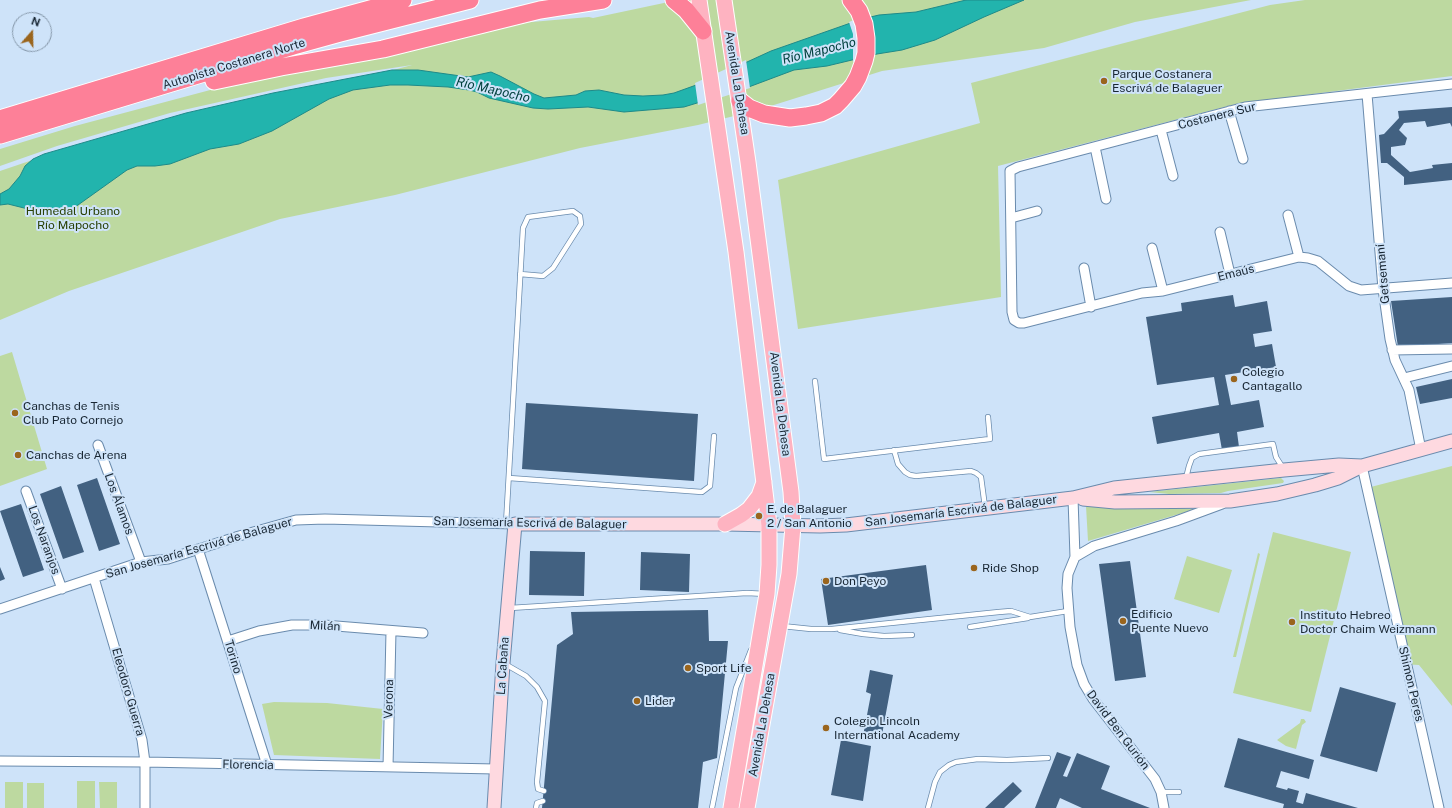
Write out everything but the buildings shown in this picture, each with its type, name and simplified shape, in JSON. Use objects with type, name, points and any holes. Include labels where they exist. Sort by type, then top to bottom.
[{"type":"highway","points":[[242,45],[358,0]]},
{"type":"highway","name":"Autopista Costanera Norte","points":[[0,119],[242,45],[403,0]]},
{"type":"highway","name":"Autopista Costanera Norte","points":[[0,135],[340,33],[470,0]]},
{"type":"highway","points":[[142,92],[204,83],[281,67],[383,49],[510,17],[603,0]]},
{"type":"highway","points":[[674,0],[686,10],[703,31]]},
{"type":"highway","points":[[740,101],[749,108],[764,114],[790,118],[814,115],[835,106],[847,94],[858,78],[864,61],[866,38],[864,24],[859,11],[851,0]]},
{"type":"main road","name":"Avenida La Dehesa","points":[[699,0],[737,260],[769,525],[769,565],[764,621],[732,808]]},
{"type":"main road","name":"Avenida La Dehesa","points":[[724,0],[745,135],[791,492],[793,526],[790,561],[780,626],[748,808]]},
{"type":"main road","points":[[725,524],[741,515],[752,506],[759,496],[764,481]]},
{"type":"street","name":"Costanera Sur","points":[[1011,218],[1010,171],[1018,167],[1161,130],[1245,106],[1452,84]]},
{"type":"street","name":"Getsemaní","points":[[1367,94],[1383,289],[1392,350],[1409,390],[1420,450]]},
{"type":"street","points":[[1229,111],[1243,159]]},
{"type":"street","points":[[1161,130],[1173,176]]},
{"type":"street","points":[[1095,147],[1106,200]]},
{"type":"street","points":[[1011,218],[1037,211]]},
{"type":"street","points":[[1288,215],[1298,257]]},
{"type":"street","name":"Emaús","points":[[1011,218],[1012,318],[1019,324],[1148,292],[1163,291],[1298,257],[1308,258],[1318,262],[1344,282],[1355,288],[1368,290],[1452,283]]},
{"type":"street","points":[[1220,232],[1230,274]]},
{"type":"street","points":[[1152,248],[1163,291]]},
{"type":"street","points":[[1084,268],[1091,307]]},
{"type":"street","points":[[1392,350],[1452,349]]},
{"type":"street","points":[[1404,378],[1452,366]]},
{"type":"street","name":"San Josemaría Escrivá de Balaguer","points":[[1073,498],[1115,502],[1191,502],[1230,501],[1277,494],[1315,485],[1338,478],[1362,466],[1452,441]]},
{"type":"street","name":"Los Álamos","points":[[98,445],[141,562]]},
{"type":"street","name":"San Josemaría Escrivá de Balaguer","points":[[0,609],[141,562],[168,559],[239,536],[296,520],[325,519],[511,524],[846,525],[1073,498],[1114,488],[1339,465],[1362,466]]},
{"type":"street","name":"Shimon Peres","points":[[1362,466],[1439,808]]},
{"type":"street","points":[[1277,494],[1288,485],[1290,480],[1289,474],[1284,470]]},
{"type":"street","name":"Los Naranjos","points":[[26,491],[62,589]]},
{"type":"street","name":"David Ben Gurión","points":[[1073,498],[1075,557],[1068,574],[1067,588],[1068,611],[1077,665],[1084,684],[1093,699],[1153,775],[1161,792],[1164,808]]},
{"type":"street","points":[[1075,557],[1094,546],[1176,521],[1230,501]]},
{"type":"street","name":"La Cabaña","points":[[494,808],[508,608],[511,524]]},
{"type":"street","name":"Torino","points":[[198,549],[267,765]]},
{"type":"street","name":"Eleodoro Guerra","points":[[94,578],[142,740],[145,762],[145,808]]},
{"type":"street","name":"Milán","points":[[228,641],[259,631],[292,625],[324,625],[423,633]]},
{"type":"street","name":"Verona","points":[[388,767],[391,631]]},
{"type":"street","name":"Florencia","points":[[0,761],[145,762],[496,770]]},
{"type":"lane","points":[[511,524],[509,478],[520,274],[523,228],[528,218],[573,211],[580,216],[581,224],[553,268],[543,276],[520,274]]},
{"type":"lane","points":[[815,381],[824,459],[990,439],[988,417]]},
{"type":"lane","points":[[509,478],[702,492],[710,486],[714,436]]},
{"type":"lane","points":[[1186,480],[1188,466],[1192,458],[1199,454],[1273,444],[1276,457],[1284,470]]},
{"type":"lane","points":[[894,450],[898,464],[910,475],[916,476],[971,471],[976,472],[981,477],[985,508]]},
{"type":"lane","points":[[508,608],[747,593],[767,594]]},
{"type":"lane","points":[[780,626],[811,629],[832,629],[1011,611],[1030,617]]},
{"type":"lane","points":[[970,628],[1068,611]]},
{"type":"lane","points":[[712,808],[736,688],[764,621]]},
{"type":"lane","points":[[832,629],[884,636],[912,634]]},
{"type":"lane","points":[[503,663],[526,676],[537,687],[545,701],[537,782],[538,789],[544,791]]},
{"type":"lane","points":[[928,808],[935,782],[940,772],[956,762],[978,759],[1006,760],[1048,758]]},
{"type":"lane","points":[[1161,792],[1179,792]]},
{"type":"lane","points":[[536,808],[537,803],[543,801]]},
{"type":"green space","name":"Humedal Urbano Río Mapocho","points":[[678,0],[1251,0],[1135,22],[1044,48],[882,71],[758,110],[698,125],[580,148],[395,195],[280,219],[69,291],[0,320],[0,171],[65,149],[412,65],[326,78],[170,113],[57,146],[0,166],[0,149],[75,126],[244,81],[520,23],[589,17],[593,18]]},
{"type":"green space","points":[[1305,0],[1452,0],[1452,76],[1236,104],[998,166],[1001,297],[798,329],[778,180],[980,123],[971,83],[1270,5]]},
{"type":"green space","name":"Canchas de Tenis Club Pato Cornejo","points":[[12,352],[47,469],[0,486],[0,356]]},
{"type":"green space","points":[[1452,466],[1452,706],[1419,665],[1401,664],[1363,489]]},
{"type":"green space","points":[[1281,478],[1284,481],[1283,483],[1221,493],[1169,494],[1149,492]]},
{"type":"green space","points":[[1086,506],[1196,509],[1088,541]]},
{"type":"green space","name":"Instituto Hebreo Doctor Chaim Weizmann","points":[[1273,532],[1351,552],[1311,712],[1233,693]]},
{"type":"green space","points":[[1258,553],[1260,554],[1236,657],[1233,657]]},
{"type":"green space","points":[[1187,556],[1232,570],[1219,613],[1174,599]]},
{"type":"green space","points":[[274,702],[327,703],[383,709],[380,759],[274,755],[262,704]]},
{"type":"green space","points":[[1301,719],[1304,719],[1306,722],[1302,725],[1296,749],[1286,746],[1277,740],[1300,723]]},
{"type":"green space","points":[[77,781],[95,781],[95,808],[77,808]]},
{"type":"green space","points":[[5,782],[23,782],[23,808],[5,808]]},
{"type":"green space","points":[[99,782],[117,782],[117,808],[100,808]]},
{"type":"green space","points":[[27,783],[44,783],[44,808],[27,808]]},
{"type":"water","name":"Río Mapocho","points":[[966,0],[1024,0],[935,40],[902,50],[877,54],[827,66],[794,70],[746,88],[684,107],[624,112],[588,107],[548,109],[533,108],[489,98],[469,90],[448,87],[390,85],[353,90],[329,99],[272,131],[239,144],[210,149],[170,164],[137,166],[127,170],[78,205],[62,214],[44,213],[8,204],[0,205],[0,194],[9,189],[20,176],[25,166],[33,159],[44,154],[186,113],[273,93],[392,70],[418,70],[468,77],[491,72],[544,98],[576,95],[585,91],[599,90],[624,95],[663,95],[674,93],[699,84],[771,51],[862,19],[879,15],[916,12]]},
{"type":"pier","points":[[861,17],[871,58],[853,62],[853,34],[849,22]]},
{"type":"pier","points":[[746,60],[750,88],[698,105],[695,83]]},
{"type":"place","name":"Parque Costanera Escrivá de Balaguer","points":[[1104,81]]},
{"type":"place","name":"Colegio Cantagallo","points":[[1234,379]]},
{"type":"place","name":"Canchas de Tenis Club Pato Cornejo","points":[[15,413]]},
{"type":"place","name":"Canchas de Arena","points":[[18,455]]},
{"type":"place","name":"E. de Balaguer 2 / San Antonio","points":[[759,516]]},
{"type":"place","name":"Ride Shop","points":[[974,568]]},
{"type":"place","name":"Don Peyo","points":[[826,581]]},
{"type":"place","name":"Edificio Puente Nuevo","points":[[1123,621]]},
{"type":"place","name":"Instituto Hebreo Doctor Chaim Weizmann","points":[[1292,622]]},
{"type":"place","name":"Sport Life","points":[[688,668]]},
{"type":"place","name":"Lider","points":[[637,701]]},
{"type":"place","name":"Colegio Lincoln International Academy","points":[[826,728]]}]
